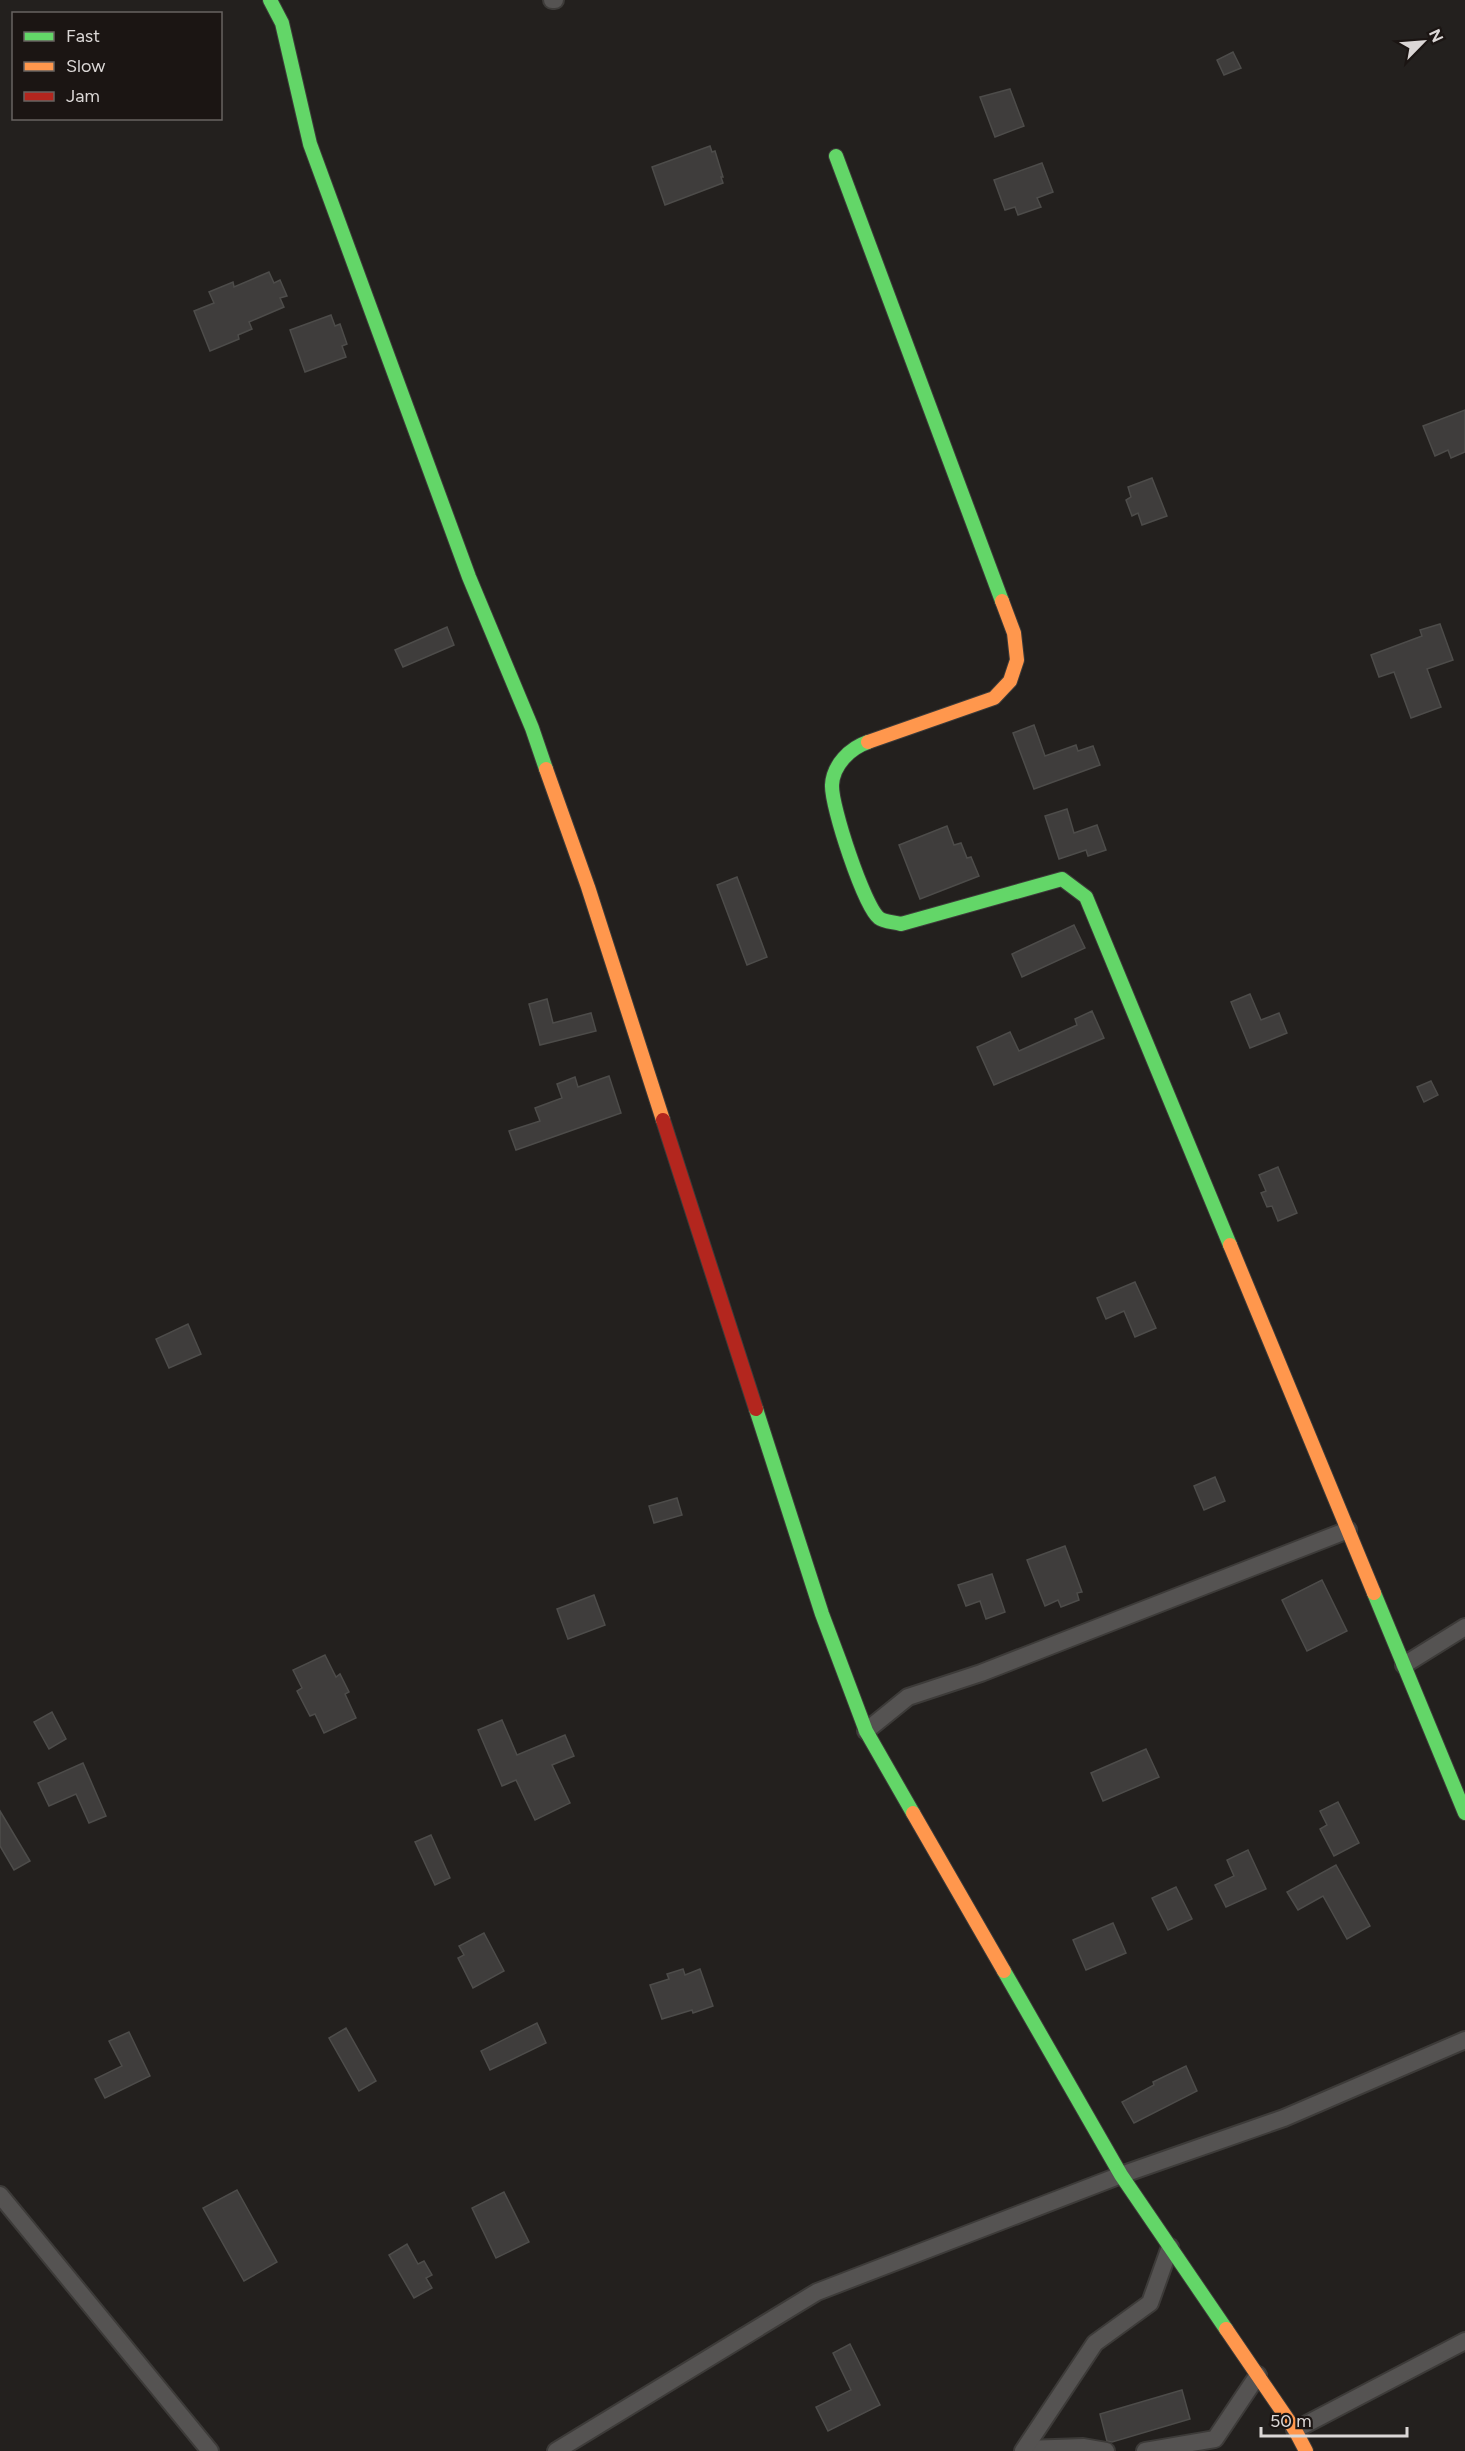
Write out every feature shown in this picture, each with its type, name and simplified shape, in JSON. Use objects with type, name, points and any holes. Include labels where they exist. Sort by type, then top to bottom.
[{"type":"street","points":[[270,0],[282,23],[310,144],[469,577],[532,728],[584,877],[822,1614],[867,1731],[1121,2175],[1295,2430],[1306,2451]]},
{"type":"street","points":[[836,156],[1014,633],[1017,660],[1010,681],[994,698],[864,743],[842,758],[832,784],[837,811],[868,904],[880,920],[901,924],[1062,879],[1086,897],[1465,1813]]},
{"type":"street","points":[[867,1731],[908,1697],[981,1673],[1348,1530]]},
{"type":"street","points":[[1404,1665],[1465,1628]]},
{"type":"street","points":[[556,2451],[817,2292],[1121,2175],[1284,2118],[1465,2040]]},
{"type":"street","points":[[0,2195],[210,2451]]},
{"type":"street","points":[[1024,2450],[1095,2343],[1150,2303],[1170,2247]]},
{"type":"street","points":[[1295,2430],[1465,2341]]},
{"type":"street","points":[[1145,2451],[1215,2445],[1258,2375]]},
{"type":"street","points":[[1024,2450],[1083,2447],[1106,2451]]},
{"type":"building","points":[[1233,52],[1241,68],[1224,75],[1217,60]]},
{"type":"building","points":[[1010,89],[1024,126],[995,137],[980,97]]},
{"type":"building","points":[[710,146],[712,152],[715,151],[723,183],[665,205],[652,167]]},
{"type":"building","points":[[1042,163],[1053,192],[1037,198],[1041,207],[1018,215],[1015,207],[1005,210],[994,180]]},
{"type":"building","points":[[269,272],[274,283],[280,280],[287,296],[280,298],[284,307],[249,322],[252,329],[238,335],[239,339],[210,351],[194,311],[214,303],[209,292],[233,282],[234,287]]},
{"type":"building","points":[[331,315],[335,326],[340,324],[347,344],[342,346],[346,357],[305,372],[290,330]]},
{"type":"building","points":[[1465,410],[1465,452],[1451,458],[1448,450],[1435,456],[1423,426]]},
{"type":"building","points":[[1152,478],[1167,516],[1142,525],[1138,513],[1132,516],[1126,500],[1131,497],[1128,487]]},
{"type":"building","points":[[1440,624],[1453,660],[1427,669],[1441,707],[1411,718],[1394,672],[1379,677],[1371,655],[1422,636],[1420,630]]},
{"type":"building","points":[[447,627],[454,645],[403,667],[395,650]]},
{"type":"building","points":[[1034,725],[1045,756],[1076,745],[1078,751],[1093,746],[1100,765],[1034,789],[1013,733]]},
{"type":"building","points":[[1067,809],[1074,833],[1097,825],[1106,850],[1088,856],[1086,850],[1059,859],[1045,816]]},
{"type":"building","points":[[947,826],[954,845],[961,843],[967,858],[971,857],[979,876],[920,899],[899,845]]},
{"type":"building","points":[[737,877],[767,957],[747,965],[717,885]]},
{"type":"building","points":[[1074,925],[1085,948],[1022,977],[1012,954]]},
{"type":"building","points":[[1250,994],[1261,1020],[1279,1013],[1287,1033],[1250,1048],[1231,1002]]},
{"type":"building","points":[[547,999],[553,1023],[591,1013],[596,1031],[540,1045],[529,1004]]},
{"type":"building","points":[[1092,1011],[1104,1038],[994,1085],[977,1047],[1010,1032],[1019,1051],[1077,1025],[1075,1019]]},
{"type":"building","points":[[609,1076],[621,1113],[516,1150],[509,1131],[540,1121],[535,1108],[562,1098],[557,1084],[575,1077],[578,1087]]},
{"type":"building","points":[[1431,1081],[1438,1095],[1424,1102],[1417,1087]]},
{"type":"building","points":[[1278,1167],[1297,1213],[1278,1221],[1272,1206],[1267,1207],[1261,1193],[1266,1191],[1259,1175]]},
{"type":"building","points":[[1135,1282],[1156,1328],[1135,1337],[1124,1311],[1106,1319],[1097,1298]]},
{"type":"building","points":[[188,1324],[201,1354],[169,1368],[156,1339]]},
{"type":"building","points":[[1215,1477],[1225,1501],[1204,1510],[1194,1486]]},
{"type":"building","points":[[677,1498],[682,1515],[654,1523],[649,1506]]},
{"type":"building","points":[[1065,1546],[1082,1592],[1077,1593],[1079,1600],[1061,1607],[1058,1600],[1045,1606],[1027,1560]]},
{"type":"building","points":[[992,1574],[1005,1612],[986,1619],[980,1601],[966,1606],[958,1585]]},
{"type":"building","points":[[1322,1580],[1347,1631],[1307,1651],[1282,1600]]},
{"type":"building","points":[[594,1595],[605,1625],[568,1639],[557,1609]]},
{"type":"building","points":[[325,1655],[336,1677],[340,1674],[349,1692],[345,1694],[356,1718],[324,1733],[315,1714],[310,1716],[297,1691],[302,1688],[293,1670]]},
{"type":"building","points":[[52,1712],[66,1739],[49,1749],[34,1722]]},
{"type":"building","points":[[502,1720],[517,1755],[565,1735],[574,1756],[552,1765],[570,1803],[535,1820],[516,1780],[502,1786],[478,1730]]},
{"type":"building","points":[[1146,1749],[1159,1777],[1103,1801],[1091,1773]]},
{"type":"building","points":[[83,1763],[106,1816],[89,1823],[76,1794],[49,1806],[38,1783]]},
{"type":"building","points":[[1338,1802],[1359,1843],[1334,1856],[1320,1829],[1327,1825],[1320,1811]]},
{"type":"building","points":[[0,1811],[30,1861],[14,1870],[0,1846]]},
{"type":"building","points":[[431,1835],[450,1878],[435,1885],[415,1842]]},
{"type":"building","points":[[1248,1850],[1266,1889],[1226,1907],[1215,1885],[1234,1876],[1227,1860]]},
{"type":"building","points":[[1336,1865],[1370,1926],[1347,1939],[1323,1896],[1298,1910],[1287,1892]]},
{"type":"building","points":[[1176,1887],[1192,1919],[1168,1930],[1152,1898]]},
{"type":"building","points":[[1113,1923],[1126,1953],[1086,1970],[1073,1940]]},
{"type":"building","points":[[484,1933],[504,1971],[473,1988],[458,1958],[464,1955],[459,1946]]},
{"type":"building","points":[[683,1969],[685,1975],[700,1969],[713,2006],[693,2013],[692,2010],[662,2019],[650,1985],[669,1979],[667,1974]]},
{"type":"building","points":[[537,2023],[546,2043],[490,2070],[481,2051]]},
{"type":"building","points":[[346,2028],[376,2081],[359,2091],[329,2038]]},
{"type":"building","points":[[129,2032],[150,2076],[105,2098],[95,2079],[122,2066],[109,2041]]},
{"type":"building","points":[[1186,2066],[1197,2091],[1134,2123],[1122,2102],[1154,2085],[1153,2082]]},
{"type":"building","points":[[237,2190],[277,2262],[244,2281],[203,2208]]},
{"type":"building","points":[[504,2192],[529,2242],[496,2258],[472,2208]]},
{"type":"building","points":[[407,2244],[418,2264],[424,2261],[432,2275],[426,2278],[432,2288],[414,2298],[389,2255]]},
{"type":"building","points":[[850,2344],[880,2405],[828,2431],[816,2407],[851,2390],[833,2353]]},
{"type":"building","points":[[1182,2390],[1190,2419],[1112,2442],[1107,2441],[1100,2414]]},
{"type":"traffic: fast","points":[[270,0],[282,23],[310,144],[469,577],[532,728],[546,769]]},
{"type":"traffic: fast","points":[[836,156],[1002,601]]},
{"type":"traffic: fast","points":[[868,742],[855,748],[844,758],[839,764],[832,785],[849,855],[873,910],[879,918],[901,924],[1062,879],[1086,897],[1230,1245]]},
{"type":"traffic: fast","points":[[756,1409],[822,1614],[866,1731],[913,1813]]},
{"type":"traffic: fast","points":[[1374,1593],[1465,1813]]},
{"type":"traffic: fast","points":[[1004,1971],[1121,2175],[1226,2329]]},
{"type":"traffic: slow","points":[[868,742],[994,698],[1010,681],[1017,660],[1014,633],[1002,601]]},
{"type":"traffic: slow","points":[[546,769],[588,887],[663,1120]]},
{"type":"traffic: slow","points":[[1230,1245],[1374,1593]]},
{"type":"traffic: slow","points":[[913,1813],[1004,1971]]},
{"type":"traffic: slow","points":[[1226,2329],[1295,2430],[1306,2451]]},
{"type":"traffic: jam","points":[[663,1120],[756,1409]]}]
